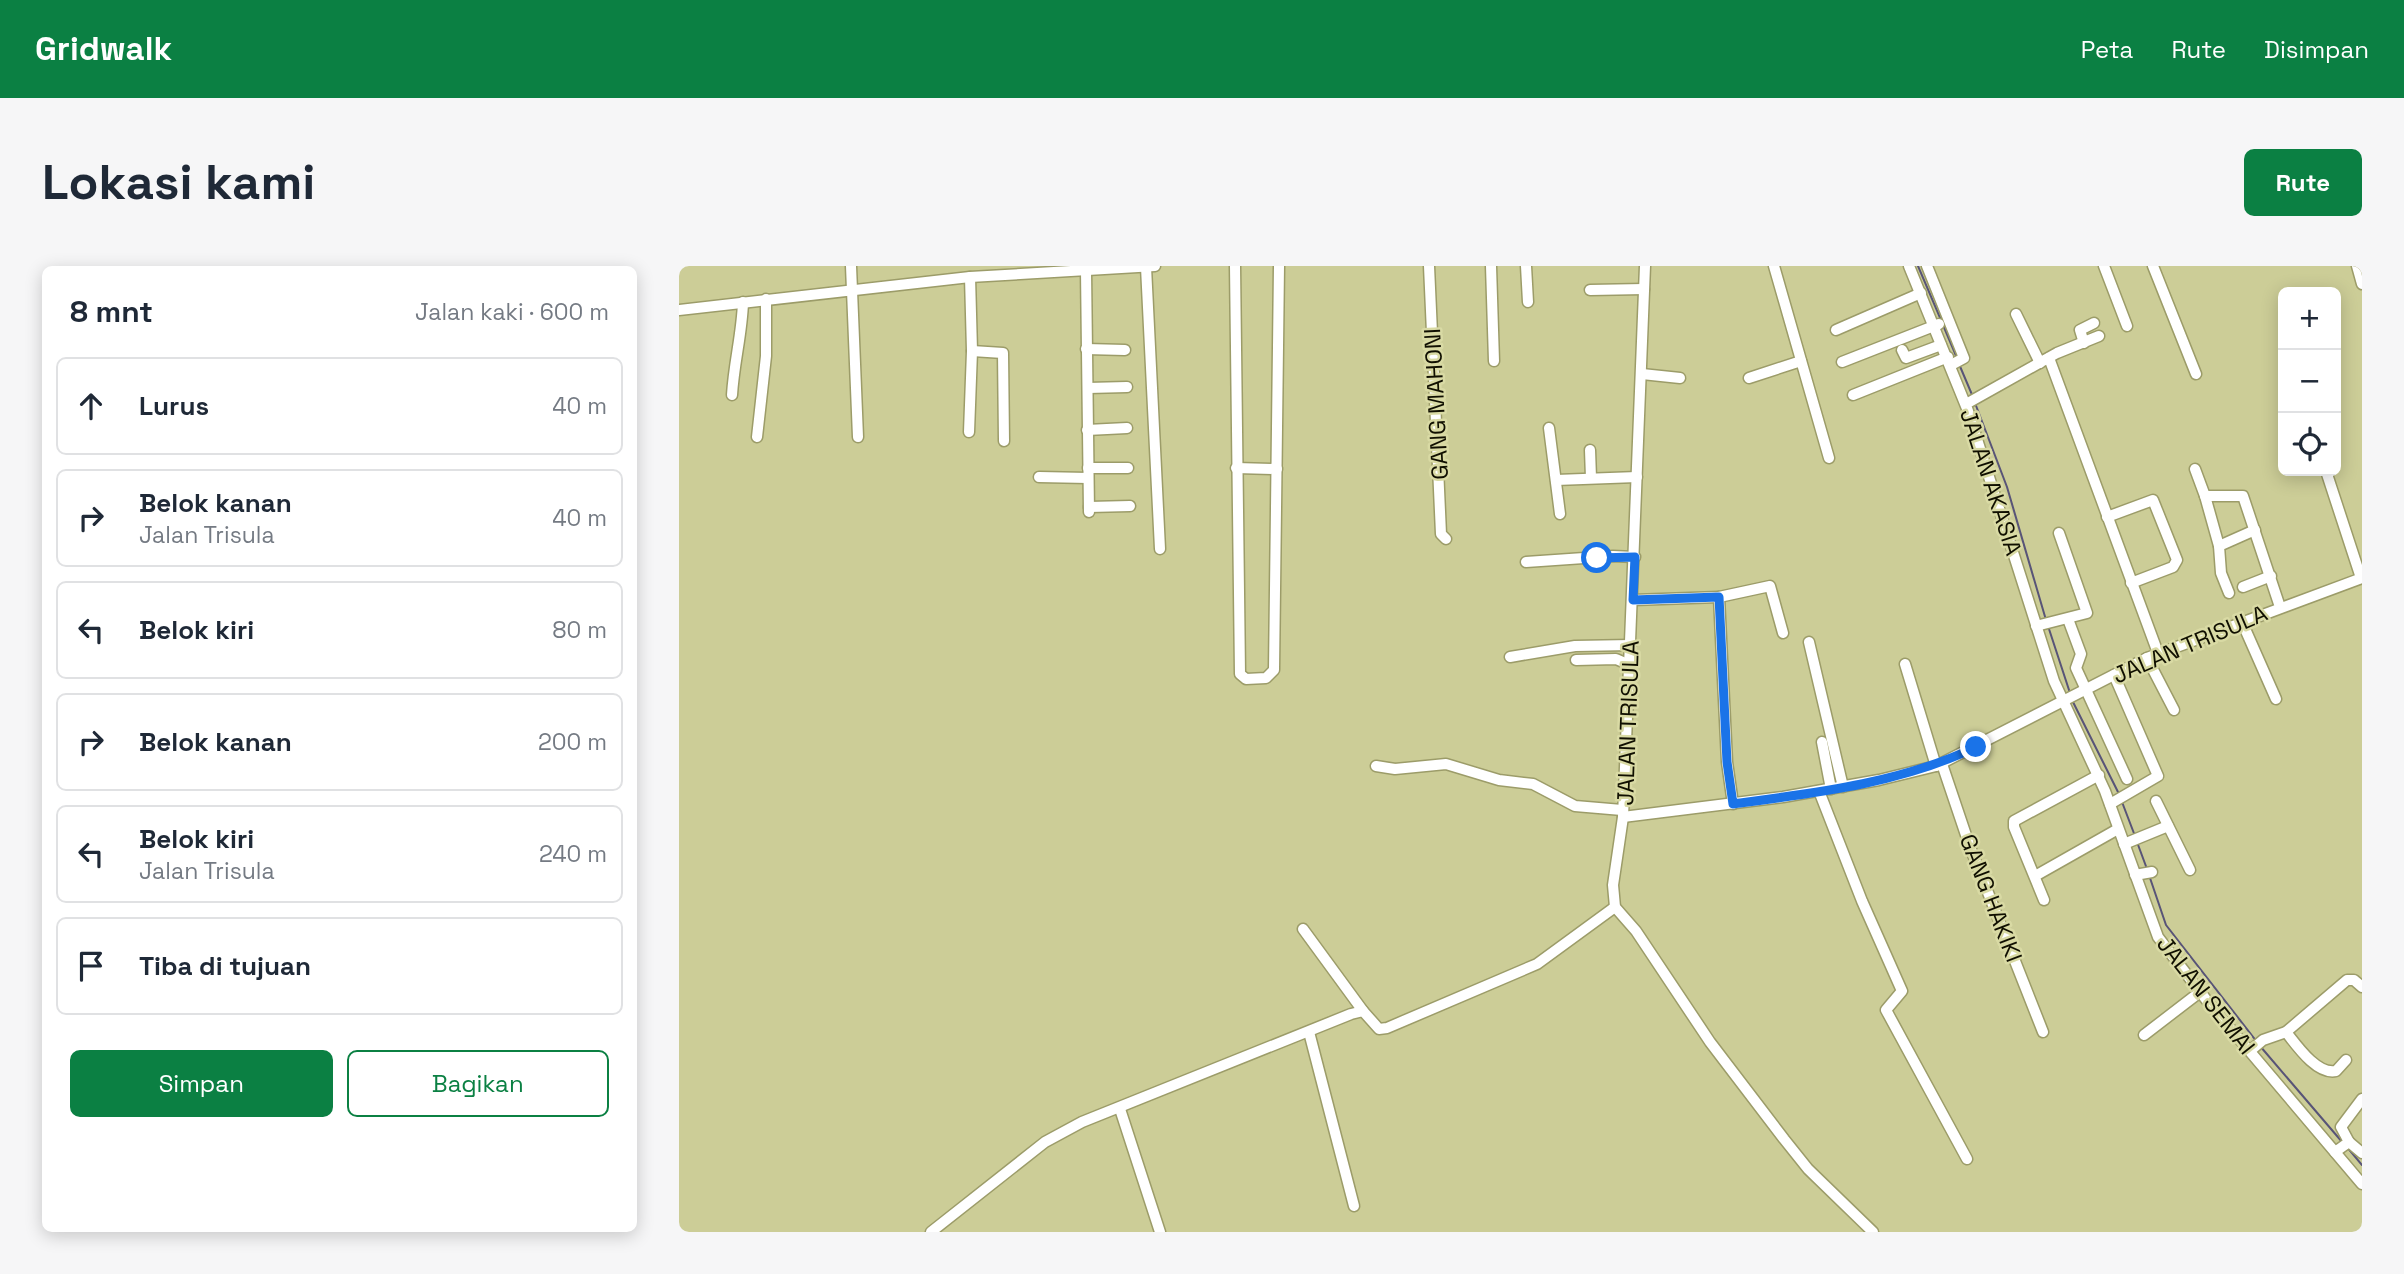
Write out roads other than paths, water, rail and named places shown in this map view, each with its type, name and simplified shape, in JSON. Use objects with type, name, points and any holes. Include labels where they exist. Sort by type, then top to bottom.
[{"type":"street","points":[[851,266],[858,437]]},
{"type":"street","points":[[679,310],[974,273],[1086,271],[1156,266]]},
{"type":"street","points":[[1235,266],[1235,468],[1240,674],[1246,679],[1266,678],[1274,670],[1279,266]]},
{"type":"street","name":"GANG MAHONI","points":[[1429,266],[1441,534],[1447,539]]},
{"type":"street","points":[[1490,266],[1493,361]]},
{"type":"street","points":[[1527,266],[1528,302]]},
{"type":"street","name":"JALAN TRISULA","points":[[1645,266],[1623,814],[1733,804],[1819,792],[1939,765],[2158,653],[2361,578]]},
{"type":"street","points":[[1774,266],[1829,458]]},
{"type":"street","name":"JALAN AKASIA","points":[[1909,266],[1941,345],[1954,362],[1969,403],[2037,626],[2067,700]]},
{"type":"street","points":[[1853,395],[1954,362],[1949,320],[1927,266]]},
{"type":"street","points":[[2104,266],[2127,326]]},
{"type":"street","points":[[2154,266],[2196,374]]},
{"type":"street","points":[[2357,266],[2362,284]]},
{"type":"street","points":[[1146,267],[1160,549]]},
{"type":"street","points":[[1086,271],[1089,509],[1130,506]]},
{"type":"street","points":[[969,432],[974,273]]},
{"type":"street","points":[[1590,290],[1644,289]]},
{"type":"street","points":[[1836,330],[1921,293]]},
{"type":"street","points":[[757,436],[766,356],[767,299]]},
{"type":"street","points":[[732,395],[736,350],[741,342],[743,302]]},
{"type":"street","points":[[2016,314],[2045,360],[2158,653]]},
{"type":"street","points":[[1842,362],[1949,320]]},
{"type":"street","points":[[2084,342],[2080,329],[2094,323]]},
{"type":"street","points":[[1969,403],[2045,360],[2099,337]]},
{"type":"street","points":[[1902,350],[1906,358],[1941,345]]},
{"type":"street","points":[[1086,349],[1125,350]]},
{"type":"street","points":[[972,351],[1003,353],[1004,441]]},
{"type":"street","points":[[1749,378],[1801,361]]},
{"type":"street","points":[[1642,374],[1680,378]]},
{"type":"street","points":[[1088,388],[1127,387]]},
{"type":"street","points":[[1087,430],[1127,428]]},
{"type":"street","points":[[1549,428],[1560,514]]},
{"type":"street","points":[[1590,450],[1591,478]]},
{"type":"street","points":[[1039,477],[1128,468]]},
{"type":"street","points":[[1235,468],[1277,469]]},
{"type":"street","points":[[2195,469],[2219,545],[2221,573],[2229,593]]},
{"type":"street","points":[[2328,476],[2361,578]]},
{"type":"street","points":[[1556,480],[1637,477]]},
{"type":"street","points":[[2205,496],[2241,494],[2280,607]]},
{"type":"street","points":[[2107,517],[2152,500],[2177,559],[2173,567],[2131,583]]},
{"type":"street","points":[[2219,545],[2255,530]]},
{"type":"street","points":[[2037,626],[2068,620],[2087,612],[2059,533]]},
{"type":"street","points":[[1526,562],[1635,557]]},
{"type":"street","points":[[2242,587],[2271,576]]},
{"type":"street","points":[[1633,600],[1719,597],[1770,586],[1783,633]]},
{"type":"street","points":[[1719,597],[1727,762],[1733,804]]},
{"type":"street","points":[[2068,620],[2081,654],[2076,668],[2127,779]]},
{"type":"street","points":[[2242,622],[2276,699]]},
{"type":"street","points":[[1809,642],[1843,787]]},
{"type":"street","points":[[1510,657],[1575,646],[1631,645]]},
{"type":"street","points":[[2147,658],[2174,710]]},
{"type":"street","points":[[1576,660],[1616,659],[1630,665]]},
{"type":"street","name":"GANG HAKIKI","points":[[1905,664],[1939,765],[2043,1032]]},
{"type":"street","points":[[2112,803],[2158,776],[2114,675]]},
{"type":"street","name":"JALAN SEMAI","points":[[2067,700],[2112,803],[2118,829],[2128,842],[2143,873],[2158,937],[2200,992],[2342,1147],[2362,1184]]},
{"type":"street","points":[[1822,742],[1831,789]]},
{"type":"street","points":[[1376,766],[1395,769],[1446,764],[1499,779],[1533,784],[1574,806],[1623,814],[1613,885],[1615,907],[1636,931],[1710,1042],[1781,1135],[1808,1169],[1873,1232]]},
{"type":"street","points":[[2044,900],[2014,827],[2014,821],[2099,775]]},
{"type":"street","points":[[1819,792],[1861,901],[1902,991],[1886,1010],[1967,1159]]},
{"type":"street","points":[[2156,801],[2190,870]]},
{"type":"street","points":[[2128,842],[2168,826]]},
{"type":"street","points":[[2035,876],[2118,829]]},
{"type":"street","points":[[1303,929],[1357,1013],[1379,1029],[1387,1028],[1537,964],[1615,907]]},
{"type":"street","points":[[2251,1050],[2263,1040],[2286,1032],[2347,980],[2354,980],[2362,987]]},
{"type":"street","points":[[2144,1035],[2200,992]]},
{"type":"street","points":[[931,1232],[1045,1142],[1082,1122],[1357,1013]]},
{"type":"street","points":[[1309,1032],[1354,1206]]},
{"type":"street","points":[[2286,1032],[2300,1049],[2325,1070],[2332,1072],[2346,1060]]},
{"type":"street","points":[[2362,1099],[2341,1127],[2342,1147],[2362,1153]]},
{"type":"street","points":[[1120,1109],[1160,1232]]},
{"type":"waterway","points":[[1918,266],[1941,320]]},
{"type":"waterway","points":[[1943,325],[1957,358]]},
{"type":"waterway","points":[[1959,364],[1973,397]]},
{"type":"waterway","points":[[1975,403],[2007,487],[2046,620]]},
{"type":"waterway","points":[[2049,629],[2070,693]]},
{"type":"waterway","points":[[2073,702],[2119,794]]},
{"type":"waterway","points":[[2122,802],[2135,836]]},
{"type":"waterway","points":[[2137,842],[2147,869]]},
{"type":"waterway","points":[[2150,878],[2166,925],[2257,1042]]},
{"type":"waterway","points":[[2260,1046],[2343,1143]]},
{"type":"waterway","points":[[2347,1147],[2362,1165]]}]
